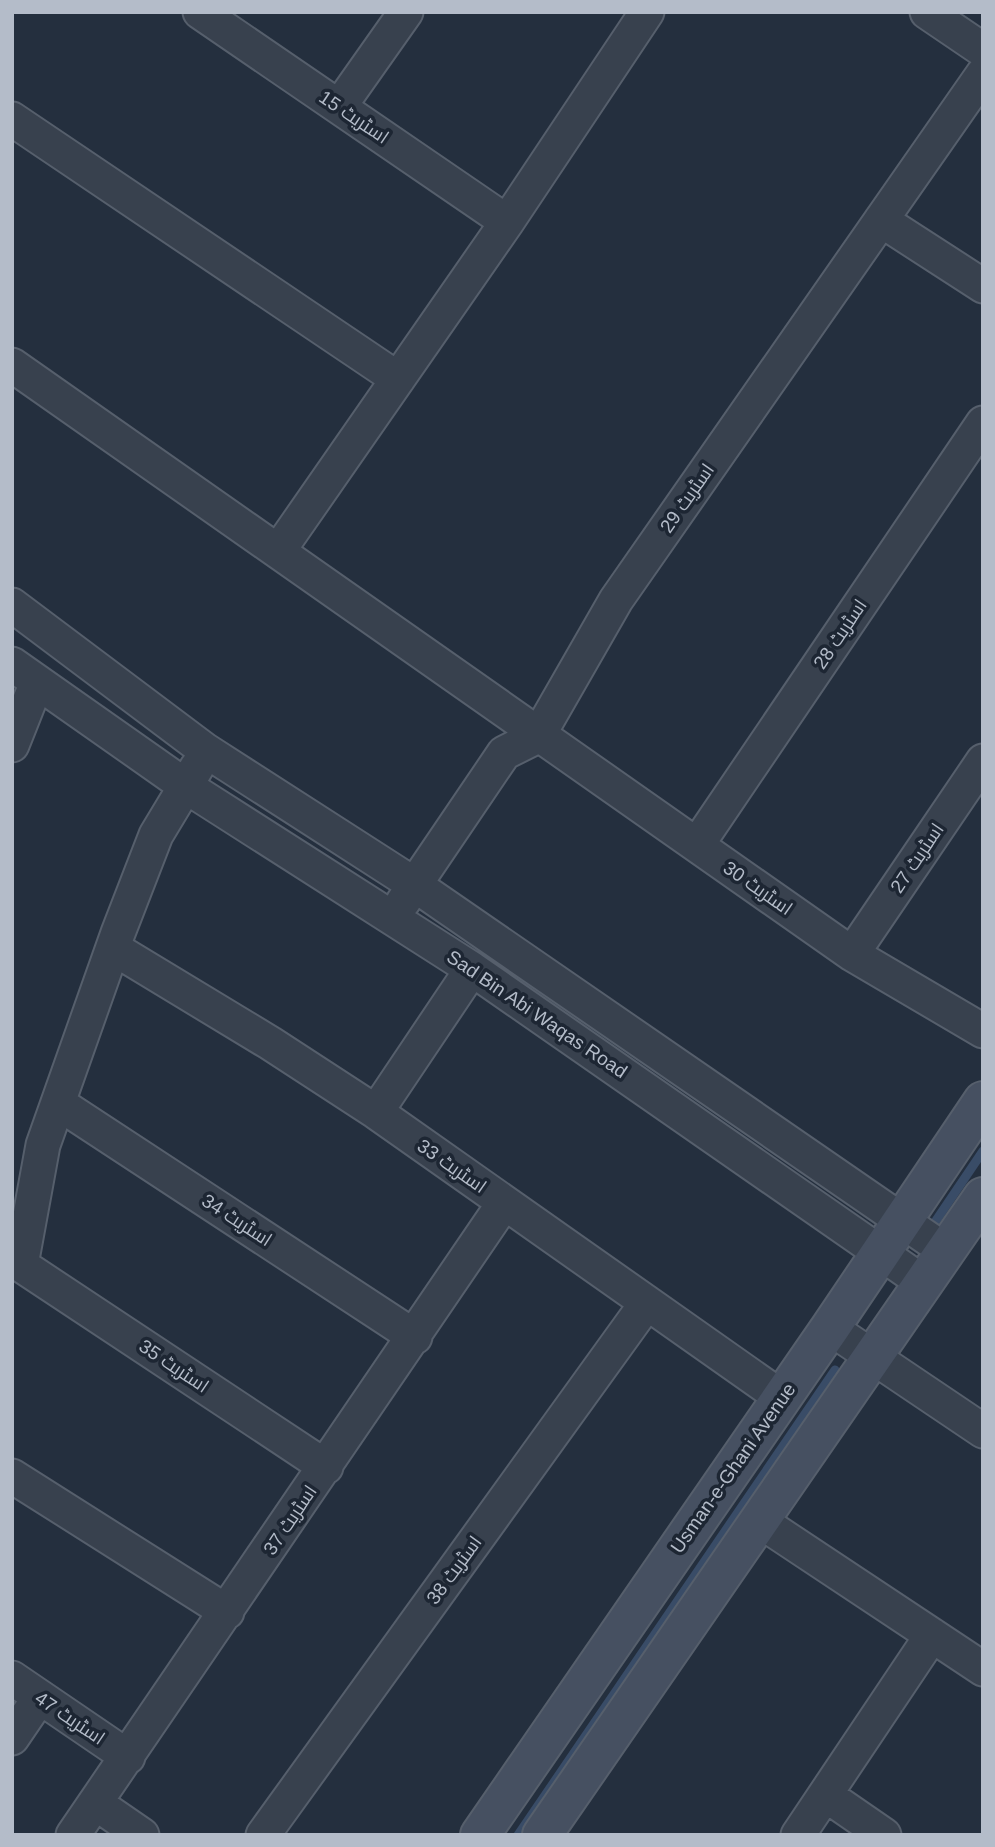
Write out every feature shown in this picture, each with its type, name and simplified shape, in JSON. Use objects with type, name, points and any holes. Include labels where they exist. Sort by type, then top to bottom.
[{"type":"main road","name":"Usman-e-Ghani Avenue","points":[[480,1835],[830,1328],[983,1101]]},
{"type":"main road","points":[[542,1835],[983,1197]]},
{"type":"street","name":"اسٹریٹ 15","points":[[200,12],[507,222]]},
{"type":"street","points":[[339,107],[406,12]]},
{"type":"street","points":[[279,550],[507,222],[647,12]]},
{"type":"street","points":[[927,12],[983,50]]},
{"type":"street","name":"اسٹریٹ 29","points":[[538,736],[616,600],[983,74]]},
{"type":"street","points":[[12,119],[398,379]]},
{"type":"street","points":[[881,220],[983,286]]},
{"type":"street","name":"اسٹریٹ 30","points":[[12,365],[852,954],[983,1031]]},
{"type":"street","name":"اسٹریٹ 28","points":[[697,845],[983,423]]},
{"type":"street","name":"Sad Bin Abi Waqas Road","points":[[12,605],[205,750],[415,885],[890,1236]]},
{"type":"street","points":[[12,745],[25,673]]},
{"type":"street","name":"Sad Bin Abi Waqas Road","points":[[25,673],[187,787],[890,1236],[946,1251]]},
{"type":"street","points":[[393,917],[504,753],[538,736]]},
{"type":"street","points":[[58,1103],[156,835],[187,787],[205,750]]},
{"type":"street","name":"اسٹریٹ 27","points":[[852,954],[983,761]]},
{"type":"street","name":"اسٹریٹ 33","points":[[113,948],[270,1043],[376,1112],[781,1398]]},
{"type":"street","points":[[376,1112],[472,969]]},
{"type":"street","name":"اسٹریٹ 35","points":[[58,1103],[43,1145],[21,1265],[326,1467]]},
{"type":"street","name":"اسٹریٹ 34","points":[[58,1103],[415,1337]]},
{"type":"street","name":"اسٹریٹ 37","points":[[73,1835],[228,1612],[504,1203]]},
{"type":"street","points":[[890,1236],[923,1283]]},
{"type":"street","name":"اسٹریٹ 38","points":[[263,1835],[646,1304]]},
{"type":"street","points":[[830,1328],[983,1430]]},
{"type":"street","points":[[12,1476],[228,1612]]},
{"type":"street","points":[[760,1521],[983,1669]]},
{"type":"street","points":[[798,1835],[932,1635]]},
{"type":"street","name":"اسٹریٹ 47","points":[[12,1678],[128,1757]]},
{"type":"street","points":[[12,1738],[40,1697]]},
{"type":"street","points":[[826,1795],[884,1835]]},
{"type":"street","points":[[97,1804],[142,1835]]},
{"type":"waterway","points":[[935,1222],[983,1151]]},
{"type":"waterway","points":[[518,1835],[835,1370]]}]
